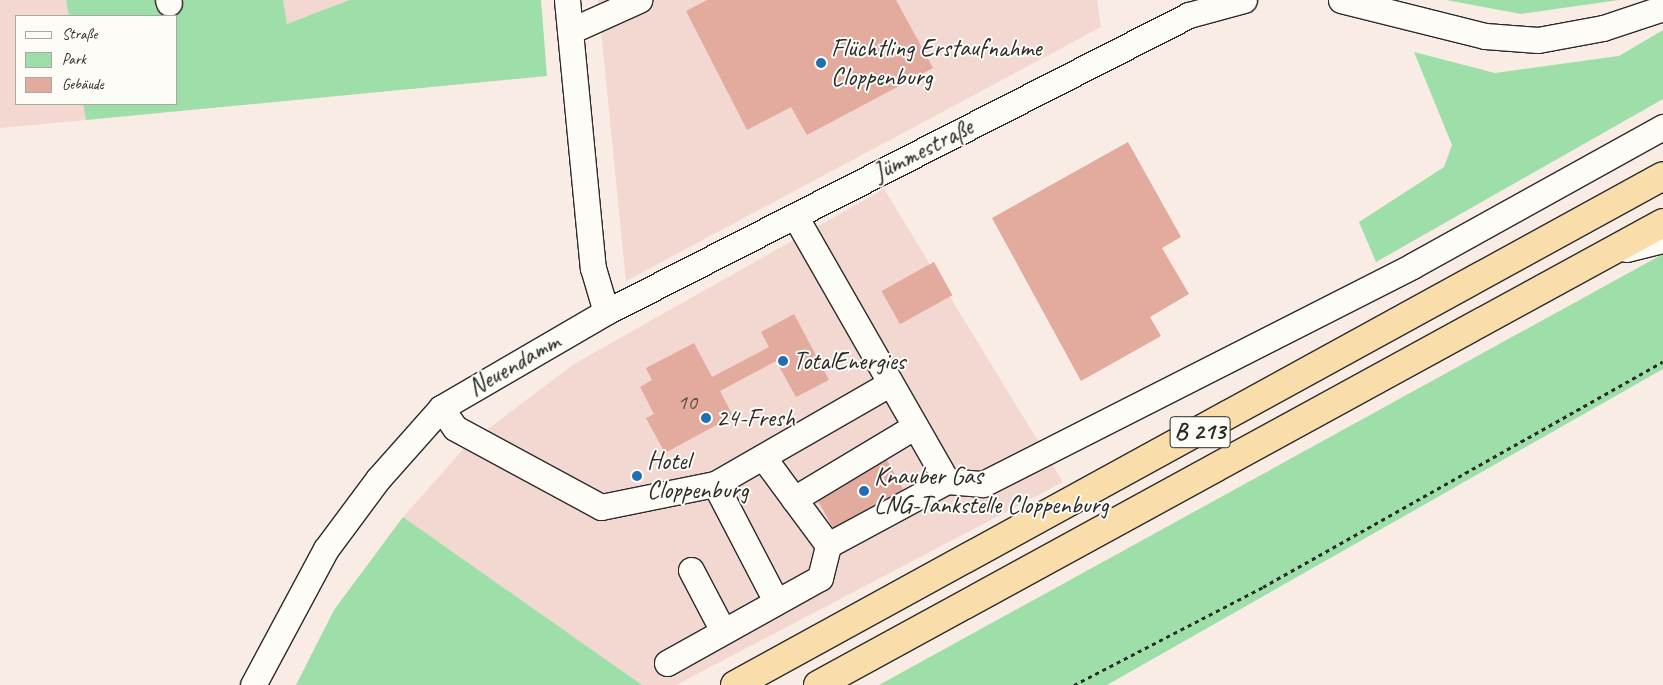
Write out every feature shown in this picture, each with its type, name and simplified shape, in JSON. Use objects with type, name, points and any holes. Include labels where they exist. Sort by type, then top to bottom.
[{"type":"highway","name":"B 213","points":[[735,685],[1663,176]]},
{"type":"highway","name":"B 213","points":[[818,685],[1663,223]]},
{"type":"street","points":[[567,0],[593,268],[606,312]]},
{"type":"street","points":[[570,31],[639,0]]},
{"type":"street","name":"Jümmestraße","points":[[606,312],[1189,15],[1244,0]]},
{"type":"street","points":[[1341,0],[1485,36],[1538,40],[1603,28],[1663,8]]},
{"type":"street","points":[[667,663],[820,578],[828,545],[948,481],[983,484],[1412,266],[1663,128]]},
{"type":"street","points":[[794,216],[889,384],[948,481]]},
{"type":"street","points":[[1606,254],[1663,240]]},
{"type":"street","name":"Neuendamm","points":[[253,685],[326,549],[378,479],[441,408],[606,312]]},
{"type":"street","points":[[441,408],[455,428],[601,507],[715,484],[889,384]]},
{"type":"street","points":[[794,499],[914,427]]},
{"type":"street","points":[[763,457],[828,545]]},
{"type":"street","points":[[715,484],[776,601]]},
{"type":"street","points":[[691,570],[722,632]]},
{"type":"path","points":[[1074,685],[1263,587],[1663,362]]},
{"type":"shaded area","points":[[0,0],[66,0],[69,15],[15,15],[15,105],[83,105],[86,120],[0,128]]},
{"type":"shaded area","points":[[283,0],[349,0],[287,24]]},
{"type":"shaded area","points":[[598,0],[1097,0],[1101,27],[626,281]]},
{"type":"shaded area","points":[[884,189],[1063,482],[676,685],[642,685],[403,517],[468,444],[574,364]]},
{"type":"green space","points":[[66,0],[283,0],[287,24],[349,0],[541,0],[547,76],[86,120],[83,105],[178,105],[178,15],[69,15]]},
{"type":"green space","points":[[1446,0],[1619,0],[1521,14]]},
{"type":"green space","points":[[1663,30],[1663,99],[1376,262],[1359,222],[1444,167],[1452,145],[1414,52],[1495,73],[1619,56]]},
{"type":"green space","points":[[1663,254],[1663,369],[1107,685],[879,685]]},
{"type":"green space","points":[[403,517],[642,685],[296,685],[334,610]]},
{"type":"building","name":"Flüchtling Erstaufnahme Cloppenburg","points":[[707,0],[896,0],[933,68],[807,135],[791,107],[747,130],[686,11]]},
{"type":"building","points":[[1128,142],[1181,237],[1162,248],[1189,294],[1150,317],[1161,336],[1081,381],[992,218]]},
{"type":"building","points":[[934,262],[952,295],[900,324],[882,291]]},
{"type":"building","points":[[794,314],[829,380],[796,397],[776,361],[720,391],[733,416],[665,453],[646,418],[654,414],[640,387],[652,380],[646,368],[694,343],[712,377],[769,347],[761,332]]},
{"type":"building","points":[[878,444],[912,506],[842,545],[808,483]]},
{"type":"place","name":"Flüchtling Erstaufnahme Cloppenburg","points":[[821,63]]},
{"type":"place","name":"TotalEnergies","points":[[783,361]]},
{"type":"place","name":"24-Fresh","points":[[706,418]]},
{"type":"place","name":"Hotel Cloppenburg","points":[[637,476]]},
{"type":"place","name":"Knauber Gas LNG-Tankstelle Cloppenburg","points":[[864,491]]}]
